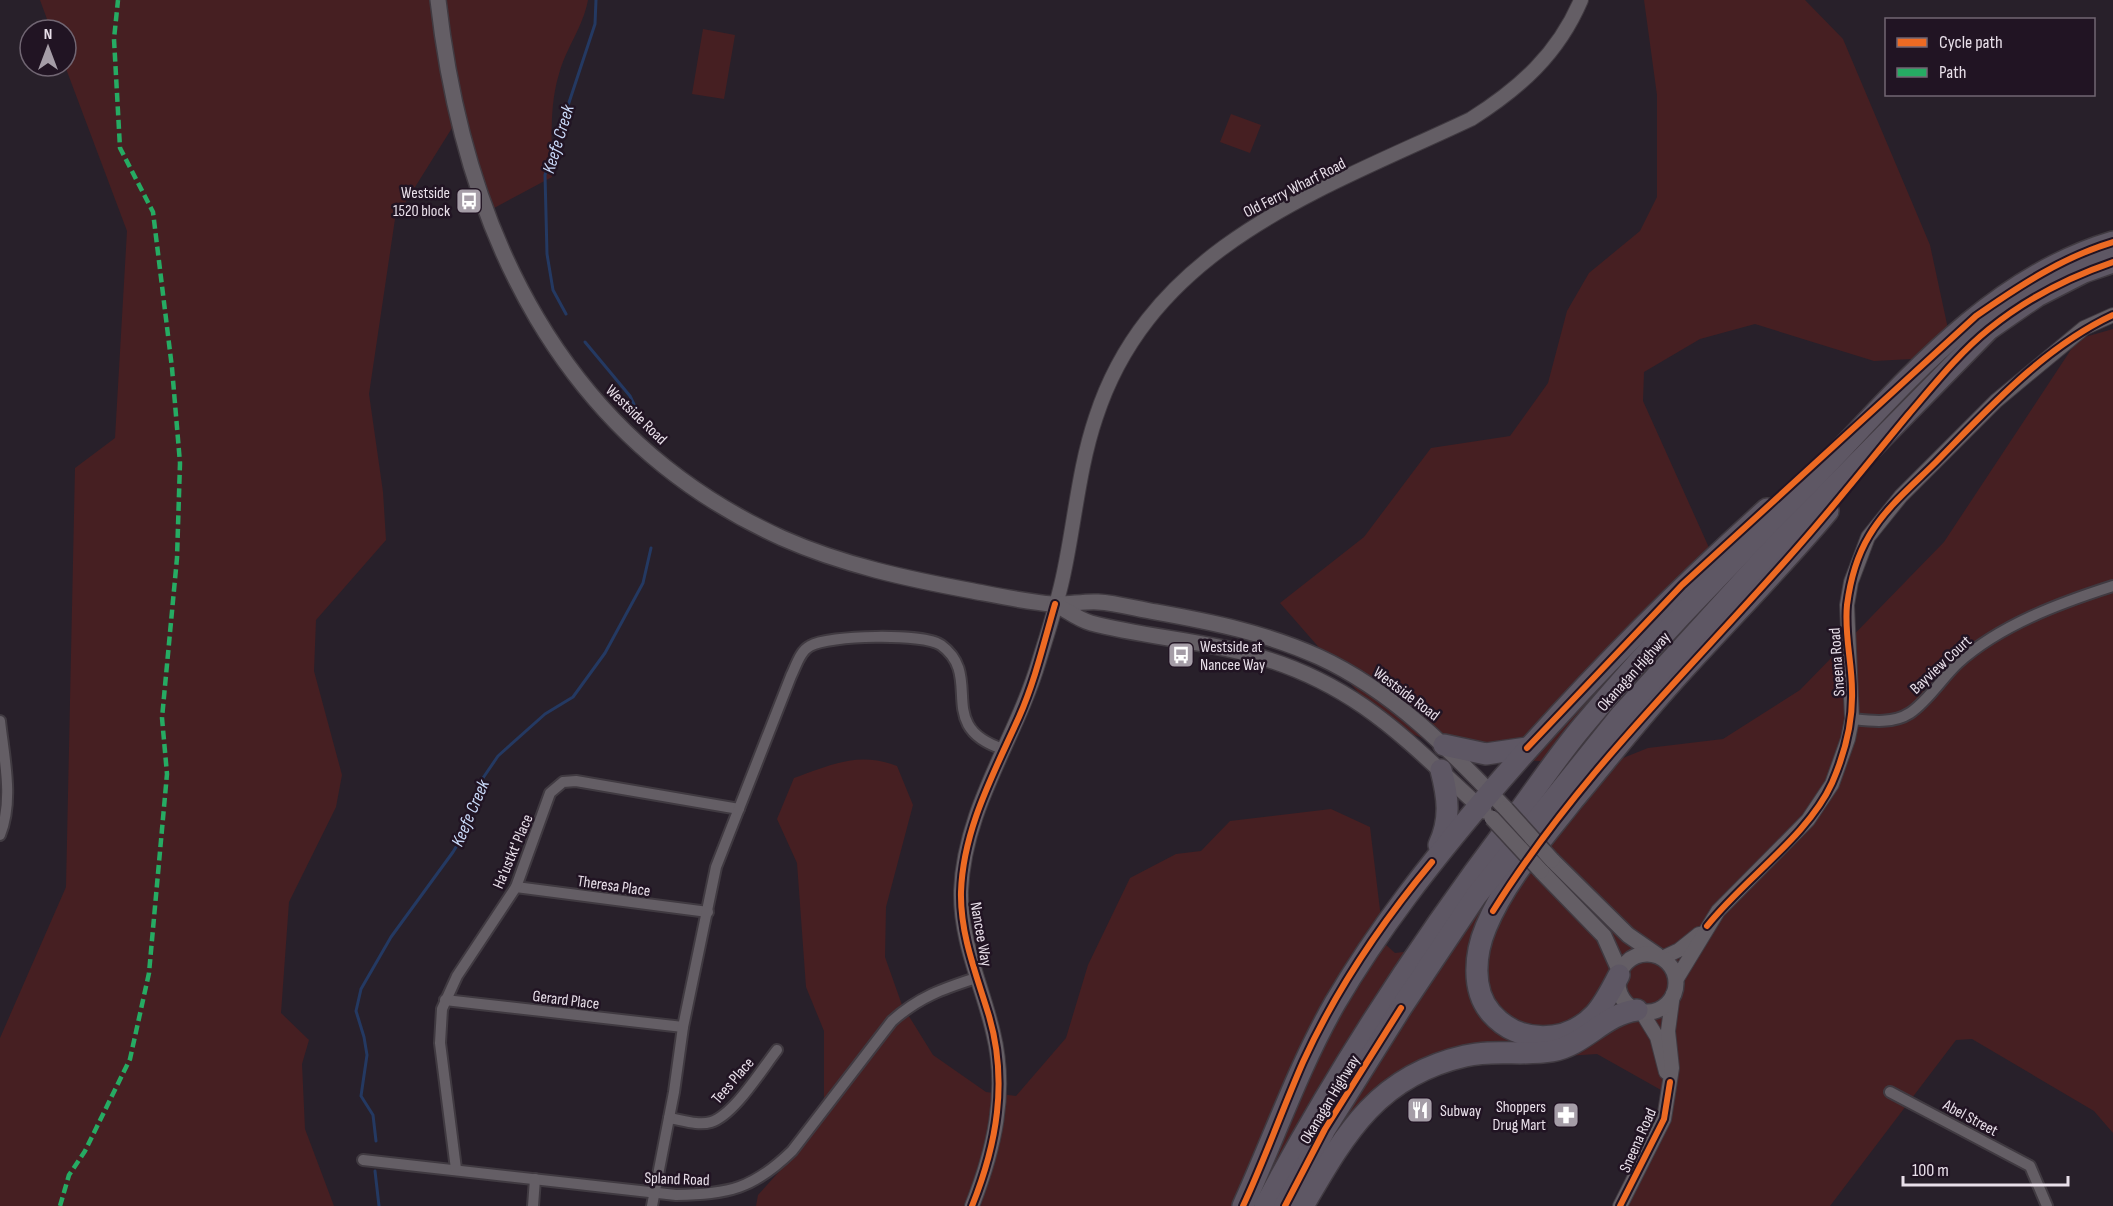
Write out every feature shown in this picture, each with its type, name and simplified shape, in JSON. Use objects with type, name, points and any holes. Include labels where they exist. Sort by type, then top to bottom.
[{"type":"highway","name":"Okanagan Highway","points":[[1264,1206],[1303,1137],[1417,953],[1469,878],[1582,727],[1693,605],[1908,379],[1976,315],[2025,282],[2095,247],[2113,242]]},
{"type":"highway","name":"Okanagan Highway","points":[[1285,1206],[1325,1129],[1401,1008],[1476,896],[1621,715],[1766,556],[1989,329],[2037,296],[2084,272],[2113,262]]},
{"type":"highway","points":[[1243,1206],[1304,1061],[1335,1004],[1385,925],[1432,862],[1487,805],[1527,748],[1682,585],[1908,379]]},
{"type":"highway","points":[[1620,973],[1595,1014],[1574,1030],[1548,1037],[1522,1034],[1497,1019],[1482,998],[1478,981],[1480,944],[1493,911],[1522,864],[1609,756],[1666,689],[1802,542],[1926,394]]},
{"type":"highway","points":[[1444,745],[1486,754],[1527,748]]},
{"type":"highway","points":[[1432,862],[1448,820],[1446,792],[1441,770]]},
{"type":"highway","points":[[1303,1206],[1322,1172],[1356,1122],[1383,1094],[1405,1079],[1465,1056],[1551,1051],[1570,1046],[1616,1015],[1639,1010]]},
{"type":"main road","name":"Westside Road","points":[[438,0],[443,46],[458,122],[483,206],[512,274],[538,325],[571,371],[611,418],[661,462],[716,503],[783,538],[859,567],[974,592],[1055,604],[1097,602],[1231,626],[1293,646],[1352,675],[1405,712],[1444,745],[1487,805],[1541,871],[1604,936],[1620,973]]},
{"type":"main road","name":"Westside Road","points":[[1055,604],[1089,623],[1227,648],[1302,671],[1351,696],[1487,805],[1506,809],[1552,860],[1628,935],[1660,957]]},
{"type":"main road","points":[[1641,954],[1660,957],[1671,967],[1675,987],[1660,1008],[1639,1010],[1623,998],[1619,990],[1620,973],[1632,958],[1641,954]]},
{"type":"street","name":"Old Ferry Wharf Road","points":[[1055,604],[1064,573],[1083,467],[1097,412],[1131,346],[1152,314],[1197,267],[1263,218],[1471,119],[1500,101],[1553,51],[1571,25],[1581,0]]},
{"type":"street","name":"Sneena Road","points":[[1660,957],[1679,950],[1707,926],[1728,900],[1821,804],[1843,755],[1852,719],[1847,605],[1851,582],[1868,537],[1901,496],[1996,401],[2084,328],[2113,315]]},
{"type":"street","name":"Bayview Court","points":[[1852,719],[1882,722],[1910,713],[1958,663],[2011,626],[2113,585]]},
{"type":"street","name":"Nancee Way","points":[[972,1206],[982,1180],[996,1129],[1000,1080],[993,1033],[964,928],[962,877],[972,829],[1033,680],[1055,604]]},
{"type":"street","points":[[652,1206],[683,1027],[716,867],[791,676],[803,652],[815,644],[837,639],[932,640],[948,652],[958,668],[964,715],[971,732],[987,744],[1003,749]]},
{"type":"street","points":[[0,721],[8,797],[5,823],[0,835]]},
{"type":"street","name":"Ha'ustkt' Place","points":[[456,1169],[440,1043],[445,1000],[457,976],[516,887],[550,794],[563,782],[576,781],[739,809]]},
{"type":"street","name":"Theresa Place","points":[[516,887],[708,912]]},
{"type":"street","name":"Sneena Road","points":[[1620,1206],[1664,1119],[1672,1053],[1668,1031],[1675,987],[1707,926]]},
{"type":"street","name":"Spland Road","points":[[363,1160],[456,1169],[654,1194],[714,1195],[750,1183],[773,1170],[792,1151],[892,1022],[922,997],[976,978]]},
{"type":"street","name":"Gerard Place","points":[[445,1000],[683,1027]]},
{"type":"street","name":"Sneena Road","points":[[1639,1010],[1657,1036],[1670,1082]]},
{"type":"street","name":"Tees Place","points":[[669,1118],[701,1123],[718,1119],[740,1097],[777,1050]]},
{"type":"street","name":"Abel Street","points":[[1890,1092],[2030,1166],[2047,1206]]},
{"type":"street","points":[[533,1206],[535,1179]]},
{"type":"shaded area","points":[[40,0],[588,0],[586,10],[562,64],[556,86],[552,125],[552,177],[483,214],[457,120],[395,219],[369,394],[383,492],[386,540],[316,620],[314,671],[342,775],[336,807],[289,902],[281,1013],[309,1040],[302,1064],[305,1129],[334,1206],[0,1206],[0,1038],[66,887],[75,468],[115,438],[127,231],[70,78],[78,78],[78,18],[47,18]]},
{"type":"shaded area","points":[[1644,0],[1805,0],[1843,39],[1930,245],[1950,338],[1931,358],[1874,361],[1755,324],[1700,339],[1644,372],[1643,401],[1733,601],[1568,763],[1467,756],[1385,723],[1280,603],[1364,537],[1431,448],[1510,436],[1548,383],[1567,311],[1589,273],[1640,231],[1657,197],[1657,95]]},
{"type":"shaded area","points":[[703,29],[735,35],[724,99],[692,94]]},
{"type":"shaded area","points":[[1231,114],[1261,125],[1250,153],[1220,142]]},
{"type":"shaded area","points":[[2113,329],[2113,1133],[2094,1111],[1972,1039],[1956,1040],[1830,1206],[1616,1206],[1656,1119],[1661,1090],[1597,1054],[1473,1062],[1416,1084],[1364,1127],[1313,1206],[756,1206],[758,1195],[806,1142],[824,1099],[824,1031],[806,987],[797,863],[777,819],[794,778],[857,760],[870,760],[897,766],[913,805],[886,907],[885,957],[902,1005],[933,1055],[986,1092],[1016,1096],[1066,1038],[1088,965],[1130,878],[1176,854],[1201,851],[1230,821],[1331,809],[1370,827],[1384,943],[1395,953],[1412,951],[1588,772],[1648,748],[1723,739],[1800,690],[1944,542],[2078,339]]},
{"type":"waterway","name":"Keefe Creek","points":[[566,314],[553,290],[547,254],[545,175],[595,24],[596,0]]},
{"type":"waterway","name":"Keefe Creek","points":[[585,342],[630,396],[639,415]]},
{"type":"waterway","name":"Keefe Creek","points":[[376,1141],[373,1115],[361,1096],[367,1055],[356,1011],[361,989],[391,937],[467,829],[483,778],[498,756],[545,714],[573,697],[605,653],[643,583],[651,548]]},
{"type":"waterway","name":"Keefe Creek","points":[[375,1171],[379,1206]]},
{"type":"marked path","points":[[60,1206],[69,1175],[85,1151],[130,1059],[149,973],[167,774],[162,718],[177,558],[180,463],[172,368],[153,212],[120,148],[114,39],[118,0]]},
{"type":"cycle path","points":[[1527,748],[1682,585],[1976,316],[2025,283],[2059,264],[2113,242]]},
{"type":"cycle path","points":[[1493,911],[1527,860],[1601,765],[1803,541],[1957,359],[1989,329],[2033,299],[2064,282],[2113,262]]},
{"type":"cycle path","points":[[1707,926],[1808,821],[1832,783],[1841,760],[1851,715],[1852,680],[1846,616],[1848,596],[1858,561],[1876,525],[1900,497],[2018,380],[2064,344],[2113,315]]},
{"type":"cycle path","points":[[972,1206],[988,1159],[999,1088],[995,1040],[963,924],[961,908],[963,869],[967,846],[981,802],[1030,690],[1055,604]]},
{"type":"cycle path","points":[[1243,1206],[1303,1062],[1330,1010],[1378,933],[1432,862]]},
{"type":"cycle path","points":[[1285,1206],[1325,1129],[1401,1008]]},
{"type":"cycle path","points":[[1620,1206],[1664,1119],[1670,1082]]},
{"type":"place","name":"Westside 1520 block","points":[[469,201]]},
{"type":"place","name":"Westside at Nancee Way","points":[[1181,655]]},
{"type":"place","name":"Subway","points":[[1420,1110]]},
{"type":"place","name":"Shoppers Drug Mart","points":[[1566,1115]]}]
